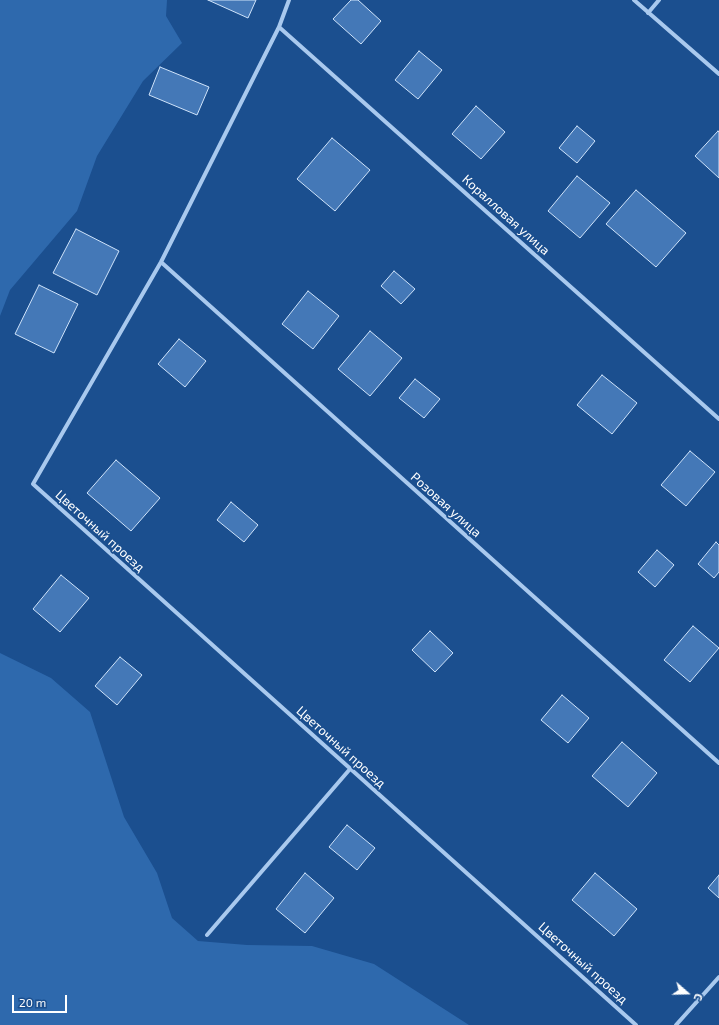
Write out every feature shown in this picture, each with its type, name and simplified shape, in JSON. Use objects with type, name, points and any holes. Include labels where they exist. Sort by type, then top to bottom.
[{"type":"street","points":[[161,262],[279,26],[289,0]]},
{"type":"street","points":[[634,0],[719,74]]},
{"type":"street","points":[[648,13],[659,0]]},
{"type":"street","name":"Коралловая улица","points":[[279,26],[719,419]]},
{"type":"street","name":"Цветочный проезд","points":[[161,262],[33,484],[636,1025]]},
{"type":"street","name":"Розовая улица","points":[[161,262],[719,763]]},
{"type":"street","points":[[207,935],[350,769]]},
{"type":"street","points":[[676,1025],[719,977]]},
{"type":"shaded area","points":[[0,0],[167,0],[166,16],[182,43],[143,81],[97,156],[77,211],[10,290],[0,316]]},
{"type":"shaded area","points":[[0,653],[51,678],[90,712],[124,817],[157,873],[172,918],[198,941],[247,945],[312,946],[374,964],[469,1025],[0,1025]]},
{"type":"building","points":[[208,0],[256,0],[248,18]]},
{"type":"building","points":[[351,0],[358,0],[381,21],[361,44],[333,19]]},
{"type":"building","points":[[419,51],[442,70],[418,99],[395,80]]},
{"type":"building","points":[[160,67],[209,87],[197,115],[149,95]]},
{"type":"building","points":[[476,106],[505,132],[481,159],[452,134]]},
{"type":"building","points":[[577,126],[595,141],[577,163],[559,148]]},
{"type":"building","points":[[718,131],[719,132],[719,178],[695,156]]},
{"type":"building","points":[[332,138],[370,170],[335,211],[297,179]]},
{"type":"building","points":[[577,176],[610,203],[580,238],[548,211]]},
{"type":"building","points":[[636,190],[686,233],[656,267],[606,224]]},
{"type":"building","points":[[76,229],[119,251],[97,295],[53,273]]},
{"type":"building","points":[[394,271],[415,289],[401,304],[381,286]]},
{"type":"building","points":[[39,285],[78,304],[54,353],[15,334]]},
{"type":"building","points":[[308,291],[339,316],[313,349],[282,324]]},
{"type":"building","points":[[370,331],[402,358],[370,396],[338,369]]},
{"type":"building","points":[[179,339],[206,361],[185,387],[158,364]]},
{"type":"building","points":[[602,375],[637,403],[612,434],[577,405]]},
{"type":"building","points":[[415,379],[440,399],[424,418],[399,398]]},
{"type":"building","points":[[690,451],[715,472],[686,506],[661,485]]},
{"type":"building","points":[[116,460],[160,498],[131,531],[87,493]]},
{"type":"building","points":[[231,502],[258,525],[244,542],[217,520]]},
{"type":"building","points":[[716,542],[719,545],[719,572],[714,578],[698,564]]},
{"type":"building","points":[[657,550],[674,565],[655,587],[638,572]]},
{"type":"building","points":[[61,575],[89,598],[60,632],[33,609]]},
{"type":"building","points":[[693,626],[719,648],[690,682],[664,660]]},
{"type":"building","points":[[430,631],[453,653],[435,672],[412,650]]},
{"type":"building","points":[[120,657],[142,675],[117,705],[95,686]]},
{"type":"building","points":[[562,695],[589,718],[568,743],[541,720]]},
{"type":"building","points":[[622,742],[657,773],[628,807],[592,776]]},
{"type":"building","points":[[347,825],[375,848],[357,870],[329,847]]},
{"type":"building","points":[[305,873],[334,898],[305,933],[276,909]]},
{"type":"building","points":[[595,873],[637,909],[614,936],[572,900]]},
{"type":"building","points":[[719,875],[719,898],[708,888]]}]
